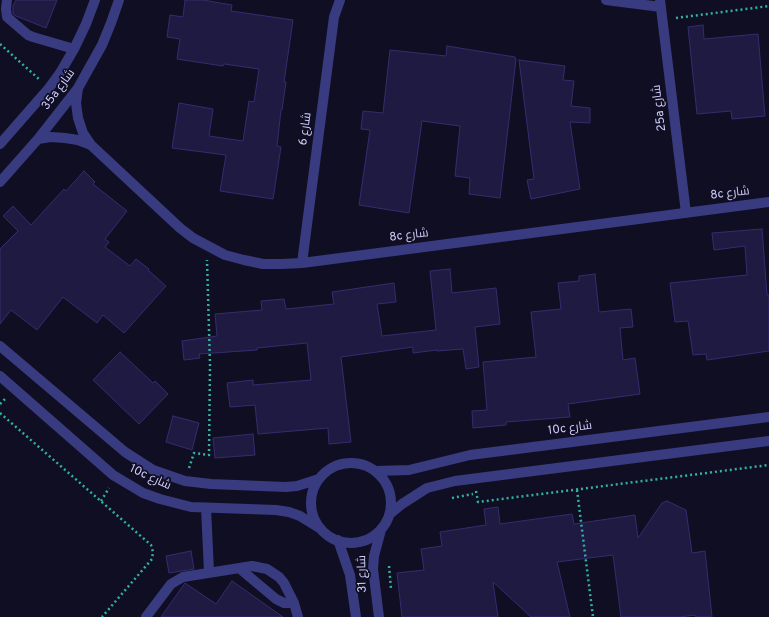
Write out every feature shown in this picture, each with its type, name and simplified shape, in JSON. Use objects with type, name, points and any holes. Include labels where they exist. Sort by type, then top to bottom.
[{"type":"street","points":[[7,0],[7,17],[28,34],[33,37],[74,49]]},
{"type":"street","name":"35a شارع","points":[[0,144],[49,88],[74,49],[95,0]]},
{"type":"street","name":"35a شارع","points":[[0,182],[38,139],[78,88],[102,45],[119,0]]},
{"type":"street","name":"شارع 6","points":[[302,263],[334,17],[340,0]]},
{"type":"street","points":[[606,0],[660,4]]},
{"type":"street","name":"25a شارع","points":[[660,4],[686,213]]},
{"type":"street","name":"8c شارع","points":[[78,88],[76,104],[78,118],[83,133],[91,146],[180,228],[207,246],[225,255],[263,264],[302,263],[769,202]]},
{"type":"street","name":"8c شارع","points":[[38,139],[51,137],[65,138],[78,140],[91,146]]},
{"type":"street","name":"10c شارع","points":[[0,346],[125,452],[153,470],[185,481],[211,484],[286,487],[297,486],[319,479]]},
{"type":"street","name":"10c شارع","points":[[0,376],[113,475],[128,484],[160,499],[184,506],[276,510],[300,516],[322,529]]},
{"type":"street","name":"10c شارع","points":[[376,471],[409,470],[470,455],[769,417]]},
{"type":"street","points":[[390,514],[402,504],[428,488],[442,483],[769,441]]},
{"type":"street","points":[[346,463],[356,463],[367,466],[376,471],[390,490],[392,502],[390,514],[386,523],[372,538],[361,542],[349,543],[329,536],[322,529],[314,515],[312,499],[314,488],[319,479],[327,471],[346,463]]},
{"type":"street","points":[[206,508],[209,572]]},
{"type":"street","name":"شارع 31","points":[[379,617],[373,569],[374,556],[380,530]]},
{"type":"street","name":"شارع 31","points":[[338,540],[350,575],[356,617]]},
{"type":"street","points":[[146,617],[171,584],[177,580],[190,575],[209,572],[260,567],[274,572],[284,583],[294,603],[298,617]]},
{"type":"street","points":[[239,568],[276,599],[284,603],[294,603]]},
{"type":"path","points":[[662,19],[769,6]]},
{"type":"path","points":[[0,44],[49,88]]},
{"type":"path","points":[[185,481],[194,453],[209,455],[210,365],[207,246]]},
{"type":"path","points":[[0,413],[145,539],[150,545],[153,552],[152,560],[102,617]]},
{"type":"path","points":[[474,478],[478,502],[769,465]]},
{"type":"path","points":[[100,501],[109,488],[116,491]]},
{"type":"path","points":[[577,490],[593,617]]},
{"type":"path","points":[[445,499],[476,494]]},
{"type":"path","points":[[388,564],[392,594]]},
{"type":"building","points":[[16,0],[57,0],[46,28],[13,14],[13,6]]},
{"type":"building","points":[[185,0],[203,0],[232,5],[231,11],[293,20],[277,146],[281,147],[273,199],[220,191],[226,155],[172,148],[179,103],[213,109],[209,136],[243,141],[249,101],[254,102],[259,69],[224,64],[223,66],[177,59],[180,39],[167,37],[170,15],[183,17]]},
{"type":"building","points":[[703,25],[704,39],[758,34],[765,116],[732,119],[731,111],[697,114],[688,27]]},
{"type":"building","points":[[447,46],[515,57],[516,59],[500,198],[469,194],[470,178],[455,176],[460,126],[422,121],[409,213],[359,205],[370,130],[361,129],[363,111],[383,113],[390,50],[446,56]]},
{"type":"building","points":[[519,60],[565,66],[563,80],[574,81],[571,106],[590,108],[590,123],[570,122],[580,189],[531,199],[527,180],[534,179]]},
{"type":"building","points":[[84,171],[95,182],[93,184],[127,211],[105,239],[109,242],[105,247],[130,266],[136,259],[149,269],[148,270],[166,286],[124,333],[103,315],[97,323],[63,297],[37,330],[11,310],[0,324],[0,249],[18,231],[3,216],[13,206],[31,225],[64,189],[66,191]]},
{"type":"building","points":[[762,229],[767,295],[769,295],[769,351],[707,360],[706,354],[693,355],[688,321],[675,322],[670,283],[747,275],[745,246],[714,250],[712,233]]},
{"type":"building","points":[[450,269],[452,293],[496,288],[500,324],[475,327],[479,367],[466,369],[463,349],[413,353],[413,347],[341,357],[351,442],[329,444],[328,428],[258,434],[255,405],[230,407],[227,383],[253,380],[253,385],[311,380],[307,343],[257,348],[257,350],[199,354],[200,358],[184,360],[182,341],[217,336],[215,314],[262,310],[261,301],[284,299],[286,309],[334,304],[332,292],[394,283],[396,302],[377,304],[382,336],[436,330],[430,271]]},
{"type":"building","points":[[595,274],[599,312],[631,309],[633,327],[620,328],[623,360],[635,358],[640,394],[568,404],[570,417],[506,422],[506,425],[473,428],[472,411],[487,410],[483,362],[536,357],[531,312],[561,309],[558,283],[579,281],[579,276]]},
{"type":"building","points":[[120,352],[153,383],[155,381],[168,394],[139,424],[93,380]]},
{"type":"building","points":[[173,416],[199,423],[192,450],[166,442]]},
{"type":"building","points":[[253,434],[255,455],[215,458],[213,438]]},
{"type":"building","points":[[667,501],[686,510],[692,553],[705,551],[712,617],[696,617],[695,615],[680,617],[621,617],[613,555],[557,562],[570,617],[531,617],[493,582],[498,617],[402,617],[397,573],[424,570],[421,549],[442,546],[440,532],[486,525],[484,509],[498,507],[500,524],[572,514],[574,524],[635,515],[638,538],[662,503]]},
{"type":"building","points":[[191,551],[194,569],[169,573],[166,556]]},
{"type":"building","points":[[232,581],[283,617],[161,617],[185,583],[216,604]]}]
